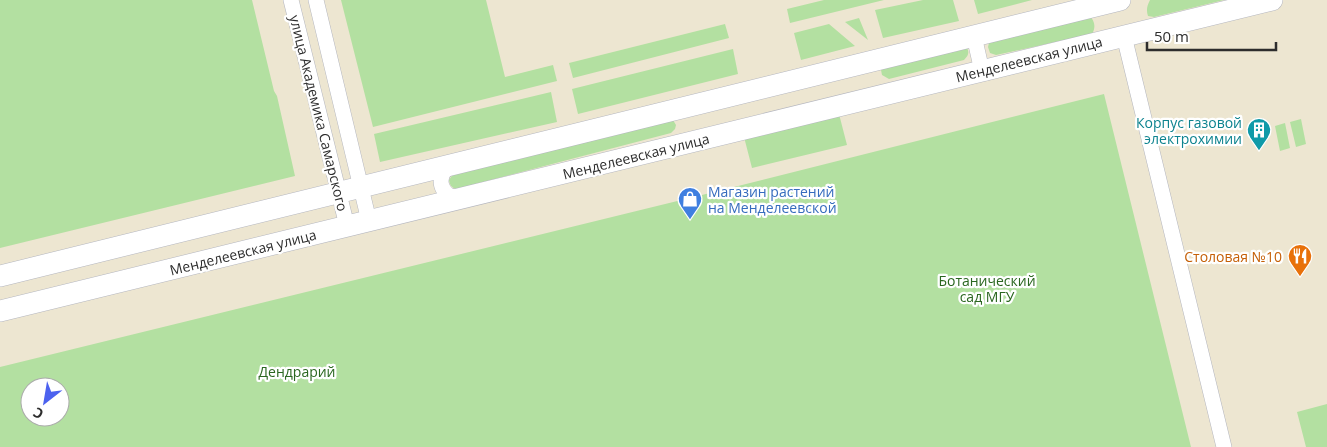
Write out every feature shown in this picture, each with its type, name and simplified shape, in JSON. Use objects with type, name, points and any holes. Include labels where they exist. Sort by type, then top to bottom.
[{"type":"street","name":"улица Академика Самарского","points":[[291,0],[347,226]]},
{"type":"street","name":"улица Академика Самарского","points":[[316,0],[369,221]]},
{"type":"street","points":[[0,276],[1118,0],[1124,36],[1224,447]]},
{"type":"street","name":"Менделеевская улица","points":[[0,311],[1272,0]]},
{"type":"street","points":[[974,36],[982,71]]},
{"type":"street","points":[[454,164],[443,172],[441,185],[449,196],[462,198]]},
{"type":"shaded area","points":[[0,0],[1327,0],[1327,447],[0,447]]},
{"type":"green space","points":[[0,0],[252,0],[274,91],[277,96],[295,176],[0,248]]},
{"type":"green space","points":[[341,0],[486,0],[505,77],[553,65],[557,81],[373,127]]},
{"type":"green space","points":[[824,0],[884,0],[790,23],[787,9]]},
{"type":"green space","points":[[923,0],[953,0],[959,21],[883,38],[875,10]]},
{"type":"green space","points":[[974,0],[1032,0],[978,14]]},
{"type":"green space","points":[[1150,0],[1224,0],[1154,17],[1147,14]]},
{"type":"green space","points":[[1089,15],[1094,24],[1092,34],[996,55],[990,53],[988,47],[990,39]]},
{"type":"green space","points":[[859,18],[868,40],[845,22]]},
{"type":"green space","points":[[725,24],[729,38],[573,78],[569,63]]},
{"type":"green space","points":[[829,24],[855,46],[801,60],[794,33]]},
{"type":"green space","points":[[967,47],[968,54],[964,60],[889,79],[882,75],[881,70],[885,64]]},
{"type":"green space","points":[[733,49],[738,74],[578,114],[572,89]]},
{"type":"green space","points":[[551,92],[557,122],[380,162],[374,134]]},
{"type":"green space","name":"Ботанический сад МГУ","points":[[1104,94],[1191,447],[0,447],[0,367],[710,193]]},
{"type":"green space","points":[[839,114],[847,145],[752,168],[744,137]]},
{"type":"green space","points":[[1301,119],[1306,144],[1296,147],[1290,122]]},
{"type":"green space","points":[[673,120],[676,125],[671,133],[456,189],[449,182],[453,174]]},
{"type":"green space","points":[[1285,123],[1290,148],[1280,151],[1275,126]]},
{"type":"green space","points":[[1327,404],[1327,447],[1306,447],[1297,412]]},
{"type":"place","name":"Корпус газовой электрохимии","points":[[1259,151]]},
{"type":"place","name":"Магазин растений на Менделеевской","points":[[690,220]]},
{"type":"place","name":"Столовая №10","points":[[1300,277]]},
{"type":"park label","name":"Дендрарий","points":[[297,371]]}]
